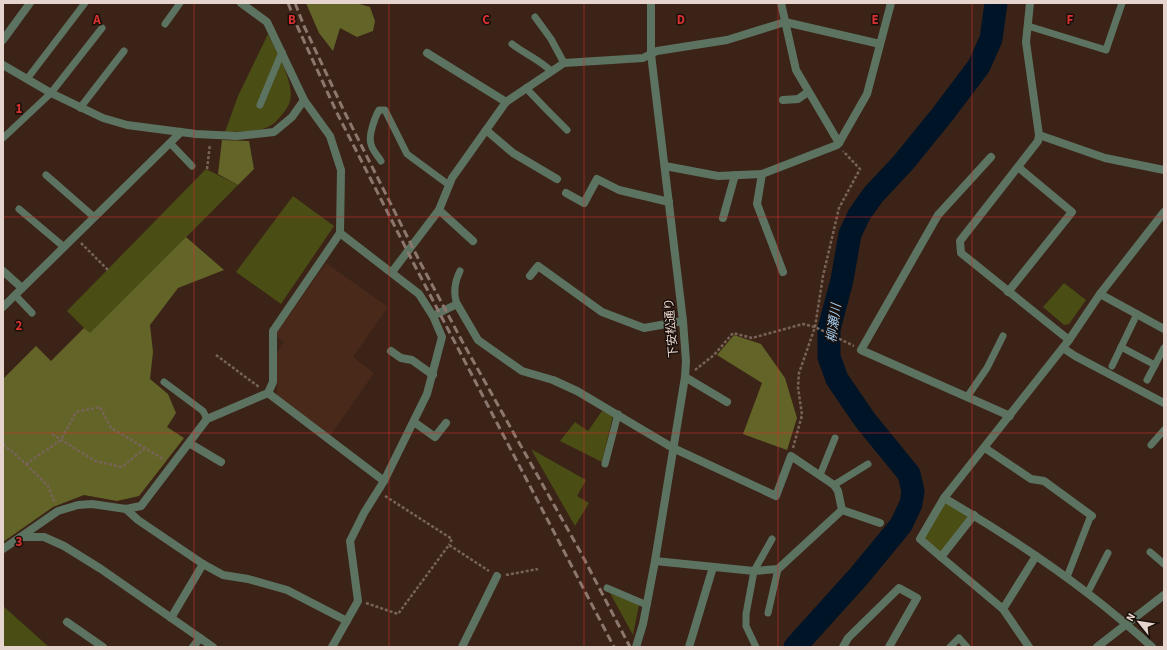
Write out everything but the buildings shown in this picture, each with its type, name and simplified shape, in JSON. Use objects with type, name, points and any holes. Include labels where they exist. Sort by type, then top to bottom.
[{"type":"street","points":[[3,40],[30,3]]},
{"type":"street","points":[[3,549],[58,511],[78,505],[92,504],[126,509],[141,506],[207,419],[268,394],[272,382],[273,331],[340,233],[342,170],[330,136],[304,100],[267,22],[241,3]]},
{"type":"street","name":"下安松通り","points":[[636,647],[643,624],[655,561],[674,448],[686,361],[683,321],[651,54],[651,3]]},
{"type":"street","points":[[781,3],[796,70],[838,144]]},
{"type":"street","points":[[665,166],[718,176],[762,174],[838,144],[867,94],[891,3]]},
{"type":"street","points":[[1030,3],[1026,42],[1039,135],[1038,141],[960,241],[960,253],[1069,340]]},
{"type":"street","points":[[392,272],[439,210],[452,178],[506,102],[564,63],[643,58],[657,51],[727,40],[785,22],[880,44]]},
{"type":"street","points":[[427,53],[506,102]]},
{"type":"street","points":[[3,65],[51,93],[103,118],[126,125],[181,132],[211,135],[243,135],[274,132],[292,117],[304,100]]},
{"type":"street","points":[[783,100],[798,99],[808,92]]},
{"type":"street","points":[[486,130],[513,153],[557,179]]},
{"type":"street","points":[[3,307],[181,132]]},
{"type":"street","points":[[1039,135],[1105,158],[1164,170]]},
{"type":"street","points":[[991,157],[938,216],[861,350],[1010,416]]},
{"type":"street","points":[[1008,292],[1072,212],[1018,167]]},
{"type":"street","points":[[762,174],[756,204],[783,272]]},
{"type":"street","points":[[723,218],[735,175]]},
{"type":"street","points":[[566,193],[584,203],[598,179],[619,190],[668,202]]},
{"type":"street","points":[[439,210],[473,241]]},
{"type":"street","points":[[1029,647],[1003,609],[920,540],[944,498],[1063,348],[1100,294],[1164,212]]},
{"type":"street","points":[[332,647],[358,601],[350,541],[364,513],[384,481],[427,394],[442,337],[433,316],[419,294],[340,233]]},
{"type":"street","points":[[530,276],[538,266],[602,312],[644,328],[683,321]]},
{"type":"street","points":[[3,271],[22,288]]},
{"type":"street","points":[[1100,294],[1164,329]]},
{"type":"street","points":[[433,316],[457,304],[478,340],[522,371],[553,380],[577,391],[674,448],[776,496],[791,456],[834,485],[838,491],[842,510]]},
{"type":"street","points":[[1063,348],[1075,356],[1164,403]]},
{"type":"street","points":[[391,351],[401,358],[412,360],[433,375]]},
{"type":"street","points":[[685,377],[727,402]]},
{"type":"street","points":[[268,394],[384,481]]},
{"type":"street","points":[[414,422],[434,437],[446,423]]},
{"type":"street","points":[[189,443],[221,462]]},
{"type":"street","points":[[985,448],[1030,479],[1044,481],[1091,515]]},
{"type":"street","points":[[944,498],[1036,556],[1088,592],[1128,624],[1152,647]]},
{"type":"street","points":[[126,509],[138,520],[203,564],[223,575],[248,579],[287,590],[347,621]]},
{"type":"street","points":[[655,561],[754,571],[778,569],[842,510]]},
{"type":"street","points":[[842,510],[880,523]]},
{"type":"street","points":[[941,557],[974,516]]},
{"type":"street","points":[[21,537],[44,537],[64,546],[101,569],[213,647]]},
{"type":"street","points":[[1003,609],[1036,556]]},
{"type":"street","points":[[171,618],[203,564]]},
{"type":"street","points":[[689,647],[714,567]]},
{"type":"street","points":[[462,647],[497,576]]},
{"type":"street","points":[[843,647],[848,638],[899,588],[917,598],[890,647]]},
{"type":"street","points":[[1097,647],[1164,595]]},
{"type":"street","points":[[67,622],[102,647]]},
{"type":"street","points":[[193,647],[200,638]]},
{"type":"lane","points":[[27,79],[85,3]]},
{"type":"lane","points":[[165,24],[180,3]]},
{"type":"lane","points":[[1028,26],[1106,50],[1122,3]]},
{"type":"lane","points":[[535,16],[551,39],[564,63]]},
{"type":"lane","points":[[3,138],[51,93],[102,28]]},
{"type":"lane","points":[[512,44],[543,64],[551,71]]},
{"type":"lane","points":[[80,108],[124,51]]},
{"type":"lane","points":[[260,106],[282,52]]},
{"type":"lane","points":[[526,88],[567,130]]},
{"type":"lane","points":[[381,161],[370,144],[376,116],[379,110],[385,110],[407,154],[449,185]]},
{"type":"lane","points":[[170,143],[192,166]]},
{"type":"lane","points":[[46,175],[94,217]]},
{"type":"lane","points":[[19,209],[64,247]]},
{"type":"lane","points":[[457,304],[455,290],[457,277],[460,271]]},
{"type":"lane","points":[[15,295],[32,313]]},
{"type":"lane","points":[[1112,366],[1137,314]]},
{"type":"lane","points":[[967,396],[987,368],[1004,336]]},
{"type":"lane","points":[[1121,347],[1155,365]]},
{"type":"lane","points":[[1147,380],[1164,348]]},
{"type":"lane","points":[[164,382],[203,411],[207,419]]},
{"type":"lane","points":[[606,464],[618,414]]},
{"type":"lane","points":[[1151,445],[1164,430]]},
{"type":"lane","points":[[820,475],[835,438]]},
{"type":"lane","points":[[834,485],[868,464]]},
{"type":"lane","points":[[1066,577],[1091,515]]},
{"type":"lane","points":[[756,647],[746,626],[746,614],[754,571],[772,538]]},
{"type":"lane","points":[[1150,552],[1164,564]]},
{"type":"lane","points":[[1088,592],[1108,553]]},
{"type":"lane","points":[[768,613],[778,569]]},
{"type":"lane","points":[[606,588],[646,605]]},
{"type":"lane","points":[[950,647],[959,638],[967,647]]},
{"type":"path","points":[[207,169],[211,135]]},
{"type":"path","points":[[791,456],[802,415],[798,387],[799,373],[815,327],[823,276],[839,208],[860,169],[838,144]]},
{"type":"path","points":[[74,236],[108,270]]},
{"type":"path","points":[[685,377],[714,355],[734,333],[752,338],[803,324],[815,327],[861,350]]},
{"type":"path","points":[[216,355],[268,394]]},
{"type":"path","points":[[26,464],[61,440],[76,412],[100,407],[111,428],[144,449],[172,464]]},
{"type":"path","points":[[52,434],[95,461],[122,467],[144,449]]},
{"type":"path","points":[[3,444],[48,486],[58,511]]},
{"type":"path","points":[[358,601],[398,614],[452,539],[378,491]]},
{"type":"path","points":[[449,545],[497,576],[538,569]]},
{"type":"shaded area","points":[[268,34],[280,58],[290,85],[290,101],[286,110],[278,119],[267,127],[253,131],[225,132],[238,96]]},
{"type":"shaded area","points":[[206,169],[238,185],[90,334],[67,311]]},
{"type":"shaded area","points":[[293,196],[334,226],[281,304],[236,272]]},
{"type":"shaded area","points":[[326,263],[388,307],[353,357],[374,373],[330,436],[277,396],[276,354],[284,342],[277,337],[277,332]]},
{"type":"shaded area","points":[[1064,283],[1086,300],[1069,324],[1064,325],[1043,307]]},
{"type":"shaded area","points":[[602,411],[613,416],[602,462],[560,441],[575,422],[588,431]]},
{"type":"shaded area","points":[[531,449],[586,480],[577,496],[589,503],[575,526]]},
{"type":"shaded area","points":[[944,498],[974,515],[941,557],[920,539]]},
{"type":"shaded area","points":[[610,593],[639,605],[633,635]]},
{"type":"shaded area","points":[[3,606],[49,647],[3,647]]},
{"type":"green space","points":[[306,3],[356,3],[370,7],[375,21],[373,31],[357,37],[340,28],[333,51],[319,33]]},
{"type":"green space","points":[[222,140],[249,141],[254,169],[238,185],[218,174]]},
{"type":"green space","points":[[186,237],[224,270],[178,288],[150,325],[153,352],[150,379],[168,394],[176,413],[167,427],[184,438],[139,496],[117,501],[84,495],[53,507],[3,542],[3,379],[36,346],[51,361],[84,328],[90,333]]},
{"type":"green space","points":[[734,335],[761,344],[785,378],[797,418],[787,450],[743,434],[762,383],[717,355]]},
{"type":"waterway","name":"柳瀬川","points":[[795,647],[859,576],[901,525],[911,504],[913,491],[909,474],[865,420],[837,379],[829,357],[829,329],[842,280],[850,234],[859,215],[873,195],[903,163],[979,66],[991,39],[996,3]]},
{"type":"railway","points":[[288,3],[337,113],[416,268],[614,647]]},
{"type":"railway","points":[[295,3],[304,26],[344,111],[421,264],[462,341],[581,553],[630,647]]}]
